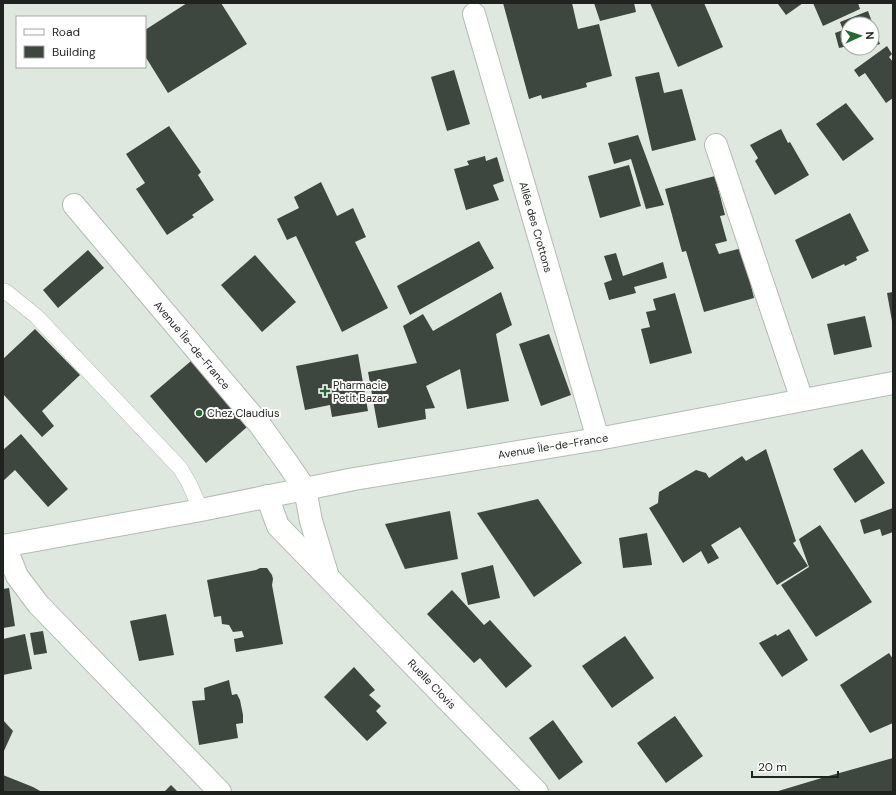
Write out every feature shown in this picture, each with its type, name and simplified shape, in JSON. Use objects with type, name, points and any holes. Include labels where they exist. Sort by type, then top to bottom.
[{"type":"street","name":"Allée des Crottons","points":[[474,14],[598,439]]},
{"type":"street","points":[[716,145],[802,400]]},
{"type":"street","name":"Avenue Île-de-France","points":[[74,206],[260,425],[305,489]]},
{"type":"street","name":"Avenue Île-de-France","points":[[4,546],[201,510],[354,479],[598,439],[893,383]]},
{"type":"street","name":"Ruelle Clovis","points":[[305,489],[311,521],[328,577]]},
{"type":"street","name":"Ruelle Clovis","points":[[267,496],[278,526],[537,792]]},
{"type":"street","points":[[4,546],[17,576],[38,604],[220,792]]},
{"type":"lane","points":[[5,291],[36,316],[180,468],[190,483],[201,510]]},
{"type":"building","points":[[187,3],[221,3],[247,44],[168,93],[146,58],[146,29]]},
{"type":"building","points":[[503,3],[572,3],[578,29],[599,24],[612,76],[586,83],[587,87],[542,99],[541,95],[529,99]]},
{"type":"building","points":[[594,3],[634,3],[636,12],[600,21]]},
{"type":"building","points":[[650,3],[704,3],[723,47],[678,67]]},
{"type":"building","points":[[803,3],[786,15],[778,4]]},
{"type":"building","points":[[813,3],[858,3],[860,9],[845,16],[840,16],[840,18],[823,26]]},
{"type":"building","points":[[868,11],[870,16],[855,16]]},
{"type":"building","points":[[840,31],[840,48],[839,48],[835,33]]},
{"type":"building","points":[[887,46],[892,54],[889,57],[893,62],[893,98],[886,103],[865,73],[859,77],[854,70],[873,56],[880,56],[880,51]]},
{"type":"building","points":[[454,70],[470,124],[447,131],[431,77]]},
{"type":"building","points":[[659,72],[664,93],[682,89],[696,140],[652,151],[635,77]]},
{"type":"building","points":[[846,103],[874,139],[843,161],[816,124]]},
{"type":"building","points":[[169,126],[201,172],[198,175],[214,200],[192,215],[194,217],[167,235],[136,189],[145,183],[126,154]]},
{"type":"building","points":[[781,129],[788,143],[790,142],[809,175],[775,195],[755,161],[758,158],[750,145]]},
{"type":"building","points":[[638,135],[664,205],[646,209],[631,159],[614,164],[608,143]]},
{"type":"building","points":[[485,156],[486,161],[497,157],[504,181],[493,185],[499,200],[466,210],[454,169],[469,165],[467,161]]},
{"type":"building","points":[[629,165],[641,206],[600,218],[588,176]]},
{"type":"building","points":[[715,176],[725,215],[720,216],[727,241],[715,244],[719,254],[742,248],[754,298],[704,312],[686,251],[682,252],[665,189]]},
{"type":"building","points":[[321,182],[337,216],[353,208],[366,237],[355,242],[388,308],[342,332],[296,236],[287,240],[277,219],[299,208],[294,197]]},
{"type":"building","points":[[850,213],[869,251],[856,257],[857,260],[845,266],[844,264],[812,279],[795,240]]},
{"type":"building","points":[[479,241],[494,268],[410,315],[397,286]]},
{"type":"building","points":[[88,250],[104,268],[58,308],[43,290]]},
{"type":"building","points":[[616,253],[623,276],[663,262],[667,278],[634,287],[636,293],[609,300],[604,283],[612,280],[604,256]]},
{"type":"building","points":[[255,255],[296,302],[262,332],[221,285]]},
{"type":"building","points":[[501,292],[512,325],[496,334],[509,401],[467,409],[460,369],[426,386],[435,408],[425,409],[426,419],[378,428],[368,372],[417,363],[403,326],[423,314],[433,331]]},
{"type":"building","points":[[893,292],[893,321],[892,321],[887,293]]},
{"type":"building","points":[[675,293],[692,353],[650,364],[641,329],[650,327],[646,312],[656,310],[653,299]]},
{"type":"building","points":[[865,316],[872,347],[834,355],[827,324]]},
{"type":"building","points":[[35,329],[80,375],[42,411],[54,426],[42,437],[3,394],[3,359]]},
{"type":"building","points":[[549,334],[571,395],[541,406],[519,344]]},
{"type":"building","points":[[358,354],[368,411],[332,417],[330,405],[305,410],[296,366]]},
{"type":"building","points":[[191,361],[247,427],[206,463],[150,396]]},
{"type":"building","points":[[21,434],[68,489],[48,507],[15,470],[3,481],[3,450]]},
{"type":"building","points":[[766,449],[796,541],[793,543],[808,566],[777,585],[740,527],[711,545],[719,558],[708,564],[701,551],[683,563],[649,508],[658,503],[659,492],[696,470],[706,473],[709,478],[742,456],[746,461]]},
{"type":"building","points":[[862,449],[885,483],[855,503],[833,469]]},
{"type":"building","points":[[538,499],[582,563],[534,597],[477,513]]},
{"type":"building","points":[[893,508],[893,532],[882,536],[880,529],[864,534],[860,520]]},
{"type":"building","points":[[450,511],[458,559],[405,569],[385,524]]},
{"type":"building","points":[[820,525],[872,602],[816,637],[781,585],[809,567],[799,539]]},
{"type":"building","points":[[647,533],[652,565],[623,568],[619,538]]},
{"type":"building","points":[[493,565],[500,598],[468,605],[461,573]]},
{"type":"building","points":[[260,568],[267,568],[272,575],[272,585],[283,644],[236,652],[234,639],[244,637],[242,631],[233,632],[229,625],[222,624],[221,616],[214,617],[207,580]]},
{"type":"building","points":[[9,588],[15,626],[3,628],[3,589]]},
{"type":"building","points":[[452,590],[484,625],[490,620],[532,666],[506,688],[480,658],[474,663],[427,614]]},
{"type":"building","points":[[166,614],[174,655],[139,661],[130,621]]},
{"type":"building","points":[[789,629],[808,660],[782,677],[759,643],[776,634],[777,636]]},
{"type":"building","points":[[43,631],[47,653],[34,655],[30,633]]},
{"type":"building","points":[[25,634],[32,669],[3,675],[3,639]]},
{"type":"building","points":[[625,636],[654,678],[612,708],[582,666]]},
{"type":"building","points":[[889,653],[893,659],[893,723],[870,733],[840,685]]},
{"type":"building","points":[[354,667],[375,690],[369,695],[381,706],[376,711],[387,723],[367,741],[324,697]]},
{"type":"building","points":[[229,680],[232,695],[237,694],[240,700],[243,715],[243,723],[236,724],[238,738],[199,745],[192,701],[205,700],[204,688]]},
{"type":"building","points":[[675,716],[703,756],[666,783],[637,743]]},
{"type":"building","points":[[3,720],[13,731],[3,753]]},
{"type":"building","points":[[553,720],[583,762],[559,780],[529,738]]},
{"type":"building","points":[[893,758],[893,792],[775,792],[825,777]]},
{"type":"building","points":[[3,775],[33,787],[42,792],[3,792]]},
{"type":"building","points":[[171,785],[178,792],[164,792]]},
{"type":"place","name":"Pharmacie Petit Bazar","points":[[325,391]]},
{"type":"place","name":"Chez Claudius","points":[[199,413]]}]
